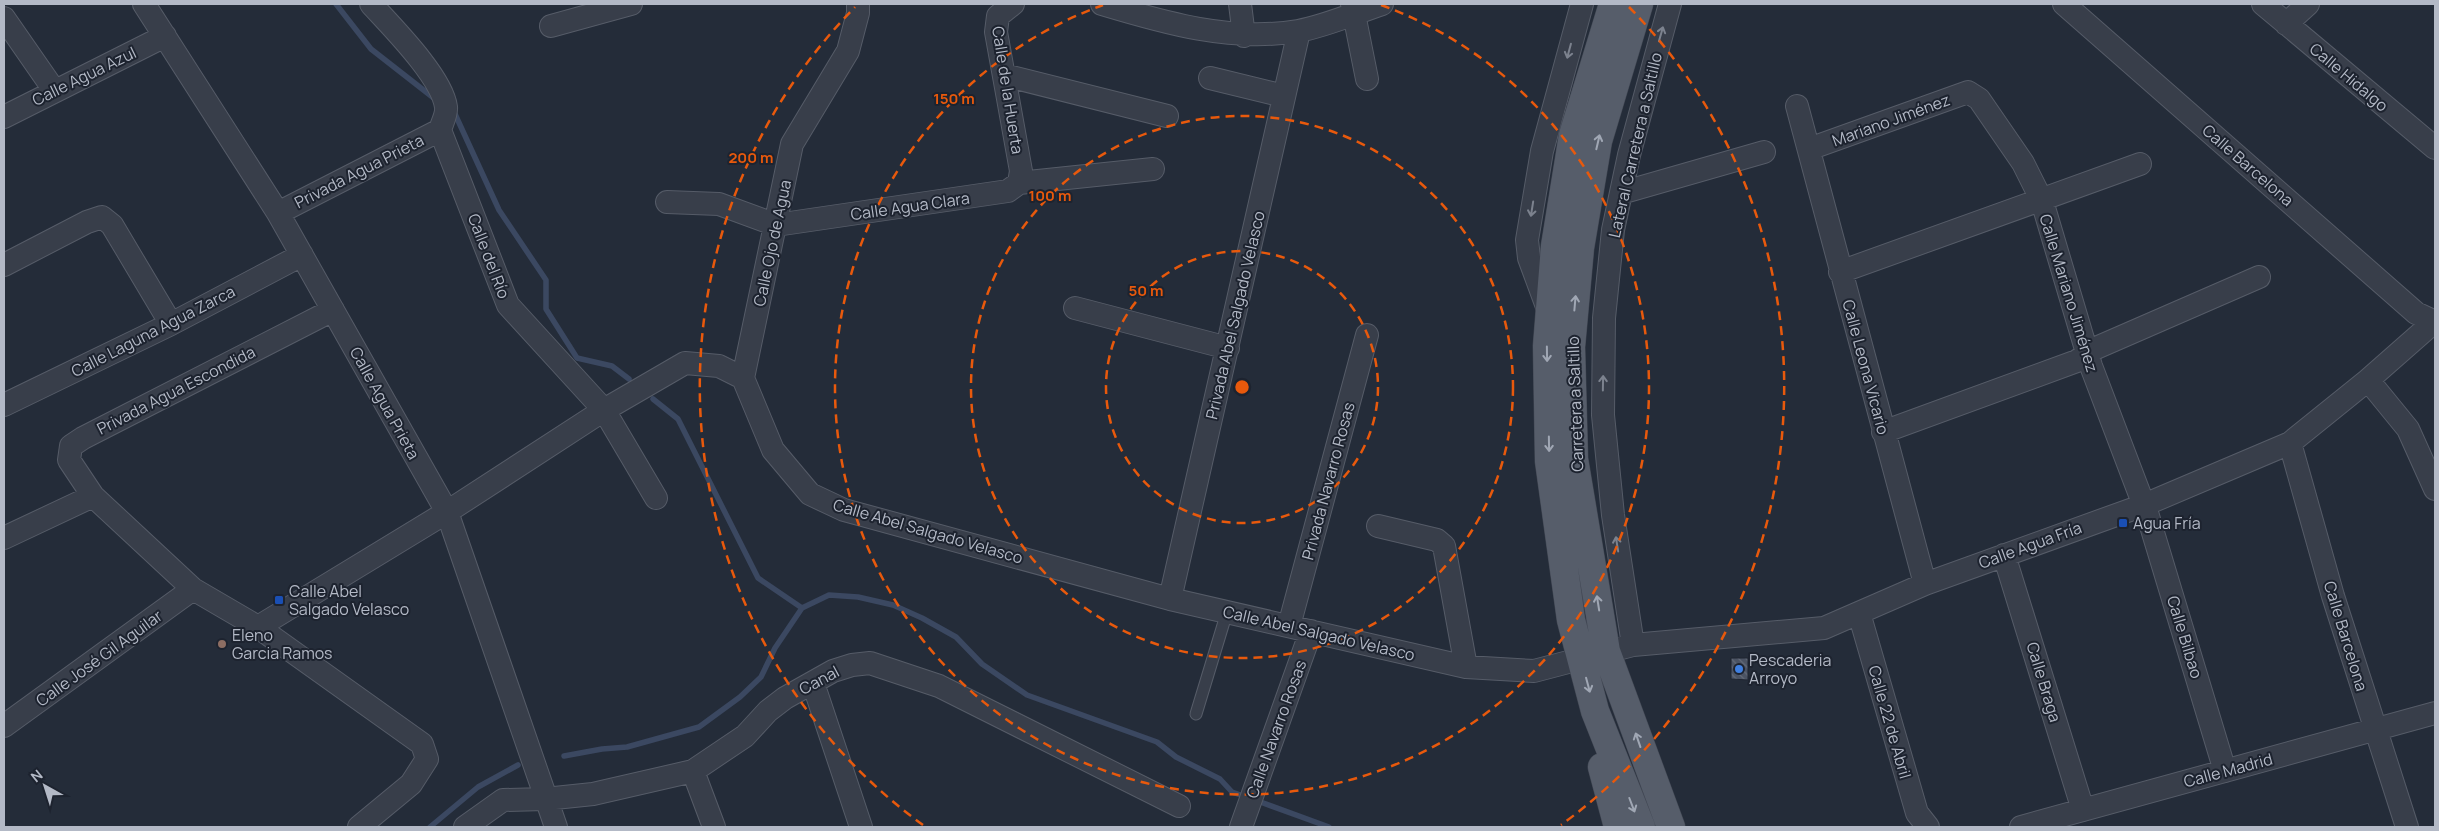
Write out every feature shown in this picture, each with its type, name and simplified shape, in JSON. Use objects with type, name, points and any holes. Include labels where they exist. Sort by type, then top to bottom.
[{"type":"main road","name":"Carretera a Saltillo","points":[[1613,4],[1573,135],[1555,246],[1547,346],[1549,461],[1571,620],[1593,655],[1669,823]]},
{"type":"main road","name":"Carretera a Saltillo","points":[[1639,4],[1598,140],[1580,248],[1571,347],[1574,458],[1593,655],[1595,711],[1641,827]]},
{"type":"main road","points":[[1595,711],[1597,747],[1618,827]]},
{"type":"street","points":[[144,4],[165,36]]},
{"type":"street","points":[[371,4],[409,46],[437,84],[446,108],[440,130]]},
{"type":"street","points":[[551,26],[631,4]]},
{"type":"street","name":"Calle Ojo de Agua","points":[[743,378],[792,144],[848,51],[858,13],[858,4]]},
{"type":"street","name":"Calle de la Huerta","points":[[1013,4],[998,16],[996,32],[1021,171],[1019,183]]},
{"type":"street","points":[[1102,4],[1164,22],[1244,36],[1298,31],[1353,8],[1382,4]]},
{"type":"street","points":[[1240,4],[1244,36]]},
{"type":"street","points":[[1549,312],[1529,258],[1527,240],[1542,151],[1582,4]]},
{"type":"street","name":"Lateral Carretera a Saltillo","points":[[1633,644],[1613,515],[1603,415],[1604,318],[1613,230],[1631,146],[1670,4]]},
{"type":"street","name":"Calle Barcelona","points":[[2064,4],[2416,313],[2435,322]]},
{"type":"street","name":"Calle Hidalgo","points":[[2263,4],[2435,148]]},
{"type":"street","points":[[2286,24],[2308,4]]},
{"type":"street","points":[[1353,8],[1367,79]]},
{"type":"street","points":[[4,18],[54,90]]},
{"type":"street","name":"Privada Abel Salgado Velasco","points":[[1170,599],[1298,31]]},
{"type":"street","name":"Calle Agua Azul","points":[[4,117],[54,90],[165,36]]},
{"type":"street","name":"Calle Agua Prieta","points":[[165,36],[278,213],[446,512],[556,827]]},
{"type":"street","points":[[1004,75],[1167,116]]},
{"type":"street","points":[[1210,78],[1284,96]]},
{"type":"street","name":"Mariano Jiménez","points":[[1809,149],[1964,93],[1973,93]]},
{"type":"street","name":"Calle Mariano Jiménez","points":[[1973,93],[1979,98],[2024,163],[2042,201],[2087,355],[2144,505]]},
{"type":"street","name":"Calle Leona Vicario","points":[[1797,106],[1925,584]]},
{"type":"street","name":"Privada Agua Prieta","points":[[278,213],[440,130]]},
{"type":"street","name":"Calle del Río","points":[[440,130],[508,305],[604,410],[656,498]]},
{"type":"street","points":[[1621,193],[1764,152]]},
{"type":"street","points":[[1840,272],[2042,201],[2140,164]]},
{"type":"street","name":"Calle Agua Clara","points":[[667,202],[719,204],[776,225],[1008,191],[1019,183],[1153,169]]},
{"type":"street","points":[[4,265],[87,222],[102,217],[112,225],[171,324]]},
{"type":"street","name":"Calle Laguna Agua Zarca","points":[[4,405],[171,324],[302,255]]},
{"type":"street","points":[[1883,432],[2077,361],[2096,348],[2259,277]]},
{"type":"street","points":[[1075,308],[1228,348]]},
{"type":"street","name":"Privada Agua Escondida","points":[[93,496],[69,460],[71,446],[83,438],[333,310]]},
{"type":"street","name":"Calle Agua Fría","points":[[1593,655],[1633,644],[1814,630],[1832,625],[1925,584],[2144,505],[2290,443],[2368,380],[2435,322]]},
{"type":"street","name":"Privada Navarro Rosas","points":[[1289,626],[1367,335]]},
{"type":"street","points":[[258,627],[446,512],[604,410],[685,364],[719,366],[743,378]]},
{"type":"street","name":"Calle Abel Salgado Velasco","points":[[743,378],[773,450],[810,494],[844,510],[1170,599],[1466,667],[1534,671],[1593,655]]},
{"type":"street","points":[[2368,380],[2408,429],[2435,489]]},
{"type":"street","name":"Calle Barcelona","points":[[2290,443],[2333,596],[2407,827]]},
{"type":"street","points":[[4,538],[93,496],[194,589],[258,627],[422,744],[427,759],[410,784],[359,827]]},
{"type":"street","name":"Calle Bilbao","points":[[2144,505],[2225,771]]},
{"type":"street","points":[[1378,526],[1437,540],[1444,546],[1466,667]]},
{"type":"street","name":"Calle Braga","points":[[2004,555],[2083,810]]},
{"type":"street","name":"Calle José Gil Aguilar","points":[[4,726],[194,589]]},
{"type":"street","name":"Calle 22 de Abril","points":[[1859,613],[1917,813],[1928,827]]},
{"type":"street","name":"Calle Navarro Rosas","points":[[1241,827],[1311,631]]},
{"type":"street","name":"Canal","points":[[465,827],[503,800],[545,799],[593,794],[693,771],[745,736],[768,710],[833,671],[852,665],[870,663],[939,686],[1179,806]]},
{"type":"street","points":[[813,683],[861,827]]},
{"type":"street","name":"Calle Madrid","points":[[2020,827],[2435,713]]},
{"type":"street","points":[[693,771],[714,827]]},
{"type":"lane","points":[[1196,714],[1227,612]]},
{"type":"building","name":"Pescaderia Arroyo","points":[[1731,658],[1748,658],[1748,680],[1731,679]]},
{"type":"waterway","points":[[336,4],[371,49],[435,99]]},
{"type":"waterway","points":[[452,112],[455,114],[499,210],[546,280],[546,309],[577,358],[612,366],[629,379]]},
{"type":"waterway","points":[[653,399],[678,419],[758,578],[802,608]]},
{"type":"waterway","points":[[564,756],[602,749],[627,747],[699,727],[740,697],[761,677],[775,648],[802,608],[829,595],[858,597],[893,605],[922,618],[956,637],[982,664],[1027,695],[1157,742],[1176,757],[1220,779],[1232,792],[1246,797]]},
{"type":"waterway","points":[[430,827],[478,787],[518,765]]},
{"type":"waterway","points":[[1255,800],[1329,827]]},
{"type":"place","name":"Agua Fría","points":[[2123,523]]},
{"type":"place","name":"Calle Abel Salgado Velasco","points":[[279,600]]},
{"type":"place","name":"Eleno Garcia Ramos","points":[[222,644]]},
{"type":"place","name":"Pescaderia Arroyo","points":[[1739,669]]}]
